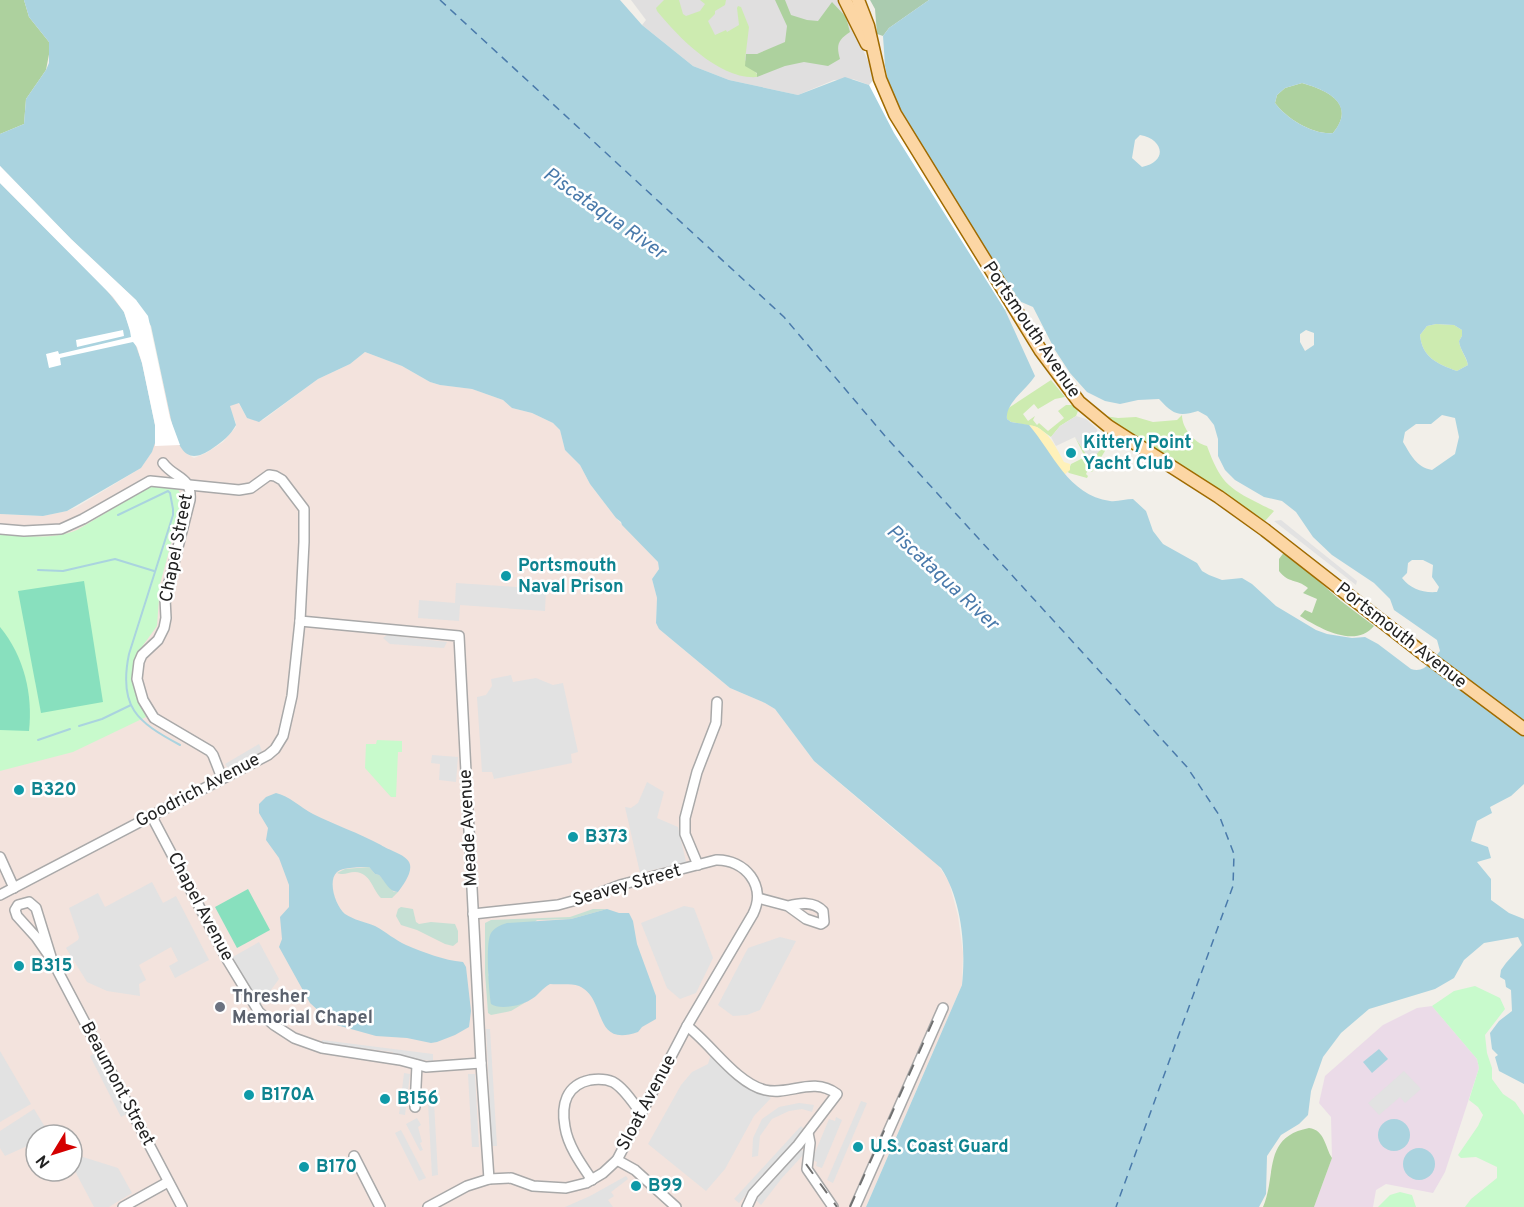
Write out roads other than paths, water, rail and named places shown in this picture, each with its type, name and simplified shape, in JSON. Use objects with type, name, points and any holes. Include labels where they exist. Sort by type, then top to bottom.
[{"type":"main road","name":"Portsmouth Avenue","points":[[844,0],[875,62],[888,100],[909,140],[1041,351],[1074,397],[1108,426],[1211,492],[1265,530],[1524,729]]},
{"type":"main road","name":"Portsmouth Avenue","points":[[858,0],[868,26],[875,62]]},
{"type":"street","name":"Chapel Street","points":[[163,463],[188,483],[191,492],[165,597],[164,628],[158,640],[142,655],[139,662],[138,685],[142,700],[154,718],[210,751],[222,778]]},
{"type":"street","name":"Goodrich Avenue","points":[[0,895],[268,754],[275,749],[283,736],[292,696],[300,621],[304,542],[303,509],[286,485],[275,476],[265,477],[246,490],[188,483]]},
{"type":"street","points":[[0,530],[61,529],[150,481],[188,483]]},
{"type":"street","name":"Meade Avenue","points":[[300,621],[459,636],[489,1179]]},
{"type":"street","points":[[698,865],[685,834],[685,818],[697,772],[716,723],[717,702]]},
{"type":"street","name":"Chapel Avenue","points":[[151,815],[215,939],[259,1012],[285,1033],[313,1046],[400,1060],[417,1065],[436,1068],[481,1064]]},
{"type":"street","points":[[0,857],[14,888]]},
{"type":"street","name":"Seavey Street","points":[[473,914],[558,905],[620,885],[723,860],[736,864],[748,872],[757,887],[758,898]]},
{"type":"street","points":[[758,898],[788,906]]},
{"type":"street","name":"Sloat Avenue","points":[[428,1207],[467,1186],[489,1179],[511,1178],[533,1186],[554,1188],[578,1186],[592,1180],[617,1160],[687,1026],[755,911],[758,898]]},
{"type":"street","name":"Beaumont Street","points":[[52,960],[36,908],[32,903],[22,902],[16,907],[16,916],[36,937],[52,960],[182,1207]]},
{"type":"street","points":[[855,1207],[943,1008]]},
{"type":"street","points":[[687,1026],[734,1071],[763,1089],[773,1091],[822,1086],[837,1094],[808,1133],[753,1194],[747,1207]]},
{"type":"street","points":[[415,1107],[417,1065]]},
{"type":"street","points":[[592,1180],[572,1147],[564,1126],[565,1101],[570,1090],[580,1083],[610,1081],[620,1088],[641,1113]]},
{"type":"street","points":[[808,1133],[810,1143],[807,1169],[833,1207]]},
{"type":"street","points":[[354,1156],[380,1207]]},
{"type":"street","points":[[617,1160],[635,1170],[676,1207]]},
{"type":"street","points":[[123,1207],[168,1182]]},
{"type":"water","name":"Piscataqua River","points":[[24,0],[620,0],[642,25],[693,66],[729,80],[798,95],[845,77],[869,85],[885,66],[883,36],[889,28],[929,0],[1524,0],[1524,784],[1511,796],[1490,807],[1492,813],[1477,821],[1471,841],[1488,847],[1491,858],[1477,862],[1491,879],[1491,900],[1509,913],[1524,919],[1524,1084],[1499,1071],[1495,1057],[1498,1055],[1492,1049],[1490,1033],[1499,1021],[1512,1011],[1511,990],[1506,987],[1505,980],[1500,977],[1501,970],[1522,945],[1518,937],[1484,943],[1464,960],[1454,978],[1435,989],[1369,1009],[1341,1033],[1323,1057],[1311,1091],[1308,1115],[1299,1124],[1281,1135],[1267,1156],[1266,1194],[1259,1207],[866,1207],[962,985],[961,925],[954,895],[941,868],[814,761],[775,709],[730,688],[659,629],[656,623],[657,598],[652,579],[659,569],[658,562],[622,525],[590,484],[580,465],[565,450],[560,430],[553,423],[532,413],[512,408],[503,400],[472,389],[430,382],[402,366],[365,352],[350,364],[318,379],[259,422],[247,418],[239,403],[230,406],[236,425],[226,438],[198,456],[187,454],[179,444],[173,429],[151,326],[136,300],[71,239],[0,166],[0,134],[24,124],[26,99],[49,63],[49,42],[29,17]],"holes":[[[1302,83],[1321,90],[1336,100],[1342,114],[1340,123],[1333,133],[1309,129],[1280,109],[1275,103],[1277,95],[1285,88]],[[1140,135],[1154,141],[1160,151],[1156,160],[1142,167],[1132,158],[1135,140]],[[1019,301],[1033,307],[1055,350],[1070,373],[1087,392],[1105,401],[1120,404],[1159,399],[1176,413],[1185,414],[1198,411],[1207,416],[1214,425],[1218,439],[1218,456],[1225,470],[1235,480],[1264,497],[1282,501],[1296,512],[1313,537],[1332,555],[1374,583],[1390,599],[1394,610],[1437,640],[1440,651],[1428,665],[1416,670],[1411,669],[1365,637],[1352,638],[1316,630],[1276,606],[1242,578],[1222,580],[1209,575],[1202,571],[1197,563],[1163,544],[1153,531],[1146,511],[1133,499],[1110,501],[1083,491],[1072,482],[1029,425],[1011,422],[1007,419],[1009,407],[1035,376],[1005,310]],[[1454,325],[1462,330],[1459,341],[1468,365],[1457,371],[1443,366],[1427,354],[1421,343],[1420,335],[1427,326]],[[1306,330],[1314,333],[1314,345],[1305,351],[1300,342],[1300,334]],[[1442,415],[1455,418],[1459,437],[1455,454],[1432,470],[1418,463],[1403,442],[1405,432],[1416,424],[1431,424]],[[1412,560],[1423,560],[1433,565],[1432,577],[1439,587],[1437,592],[1426,592],[1413,588],[1402,578],[1407,573],[1408,563]]]},
{"type":"water","points":[[0,183],[105,288],[124,312],[142,363],[155,425],[156,440],[152,452],[141,468],[67,511],[43,516],[0,514]]},
{"type":"water","points":[[276,793],[313,814],[407,859],[410,866],[409,874],[398,892],[390,888],[369,867],[352,868],[340,870],[334,876],[333,887],[336,900],[345,914],[375,926],[406,945],[434,956],[463,962],[466,967],[471,1011],[469,1027],[455,1035],[431,1043],[407,1038],[376,1036],[333,1024],[310,1003],[279,947],[282,939],[280,917],[289,907],[289,885],[279,858],[266,840],[268,828],[259,813],[259,804],[266,797]]},
{"type":"water","points":[[607,909],[629,913],[633,921],[637,944],[656,996],[656,1019],[638,1032],[623,1035],[613,1033],[606,1028],[588,992],[579,986],[572,985],[550,984],[533,998],[516,1005],[499,1007],[491,1004],[488,946],[494,929],[507,923],[571,919]]},
{"type":"water","points":[[1379,1049],[1388,1059],[1372,1073],[1363,1062]]},
{"type":"water","points":[[1394,1119],[1406,1123],[1410,1135],[1406,1147],[1394,1151],[1382,1147],[1378,1135],[1382,1123]]},
{"type":"water","points":[[1419,1148],[1431,1152],[1435,1164],[1431,1176],[1419,1180],[1407,1176],[1403,1164],[1407,1152]]},
{"type":"waterway","points":[[118,515],[168,491],[170,493],[173,515],[129,654],[126,687],[134,711],[142,720],[152,729],[180,745]]},
{"type":"waterway","points":[[38,570],[63,571],[115,559],[154,571]]},
{"type":"waterway","points":[[79,726],[102,719],[131,705]]},
{"type":"waterway","points":[[38,740],[70,729]]},
{"type":"railway","points":[[850,1207],[937,1012]]},
{"type":"railway","points":[[806,1164],[837,1207]]},
{"type":"place","name":"Kittery Point Yacht Club","points":[[1071,453]]},
{"type":"place","name":"Portsmouth Naval Prison","points":[[506,576]]},
{"type":"place","name":"B320","points":[[19,790]]},
{"type":"place","name":"B373","points":[[573,837]]},
{"type":"place","name":"B315","points":[[19,966]]},
{"type":"place","name":"Thresher Memorial Chapel","points":[[220,1007]]},
{"type":"place","name":"B170A","points":[[249,1095]]},
{"type":"place","name":"B156","points":[[385,1099]]},
{"type":"place","name":"U.S. Coast Guard","points":[[858,1147]]},
{"type":"place","name":"B170","points":[[304,1167]]},
{"type":"place","name":"B99","points":[[636,1186]]}]
